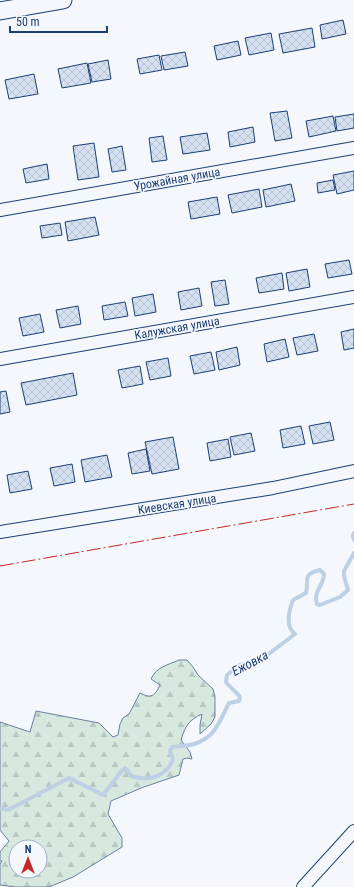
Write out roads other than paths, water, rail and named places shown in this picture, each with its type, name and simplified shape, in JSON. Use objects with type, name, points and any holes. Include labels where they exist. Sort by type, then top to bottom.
[{"type":"main road","points":[[0,11],[64,0]]},
{"type":"street","name":"Урожайная улица","points":[[0,210],[354,148]]},
{"type":"street","name":"Калужская улица","points":[[0,359],[354,297]]},
{"type":"street","name":"Киевская улица","points":[[0,532],[273,488],[354,471]]},
{"type":"street","points":[[303,887],[354,831]]},
{"type":"waterway","name":"Ежовка","points":[[354,533],[354,540]]},
{"type":"waterway","name":"Ежовка","points":[[0,808],[8,810],[69,778],[103,795],[125,768],[131,776],[137,778],[150,778],[161,774],[170,766],[173,760],[170,751],[172,747],[194,744],[207,737],[216,728],[229,703],[239,701],[240,697],[226,682],[227,675],[240,665],[252,663],[266,656],[295,634],[289,623],[290,609],[293,600],[306,593],[307,578],[311,573],[320,570],[324,574],[324,578],[316,595],[317,604],[320,605],[340,597],[348,590],[344,571],[354,553]]}]
